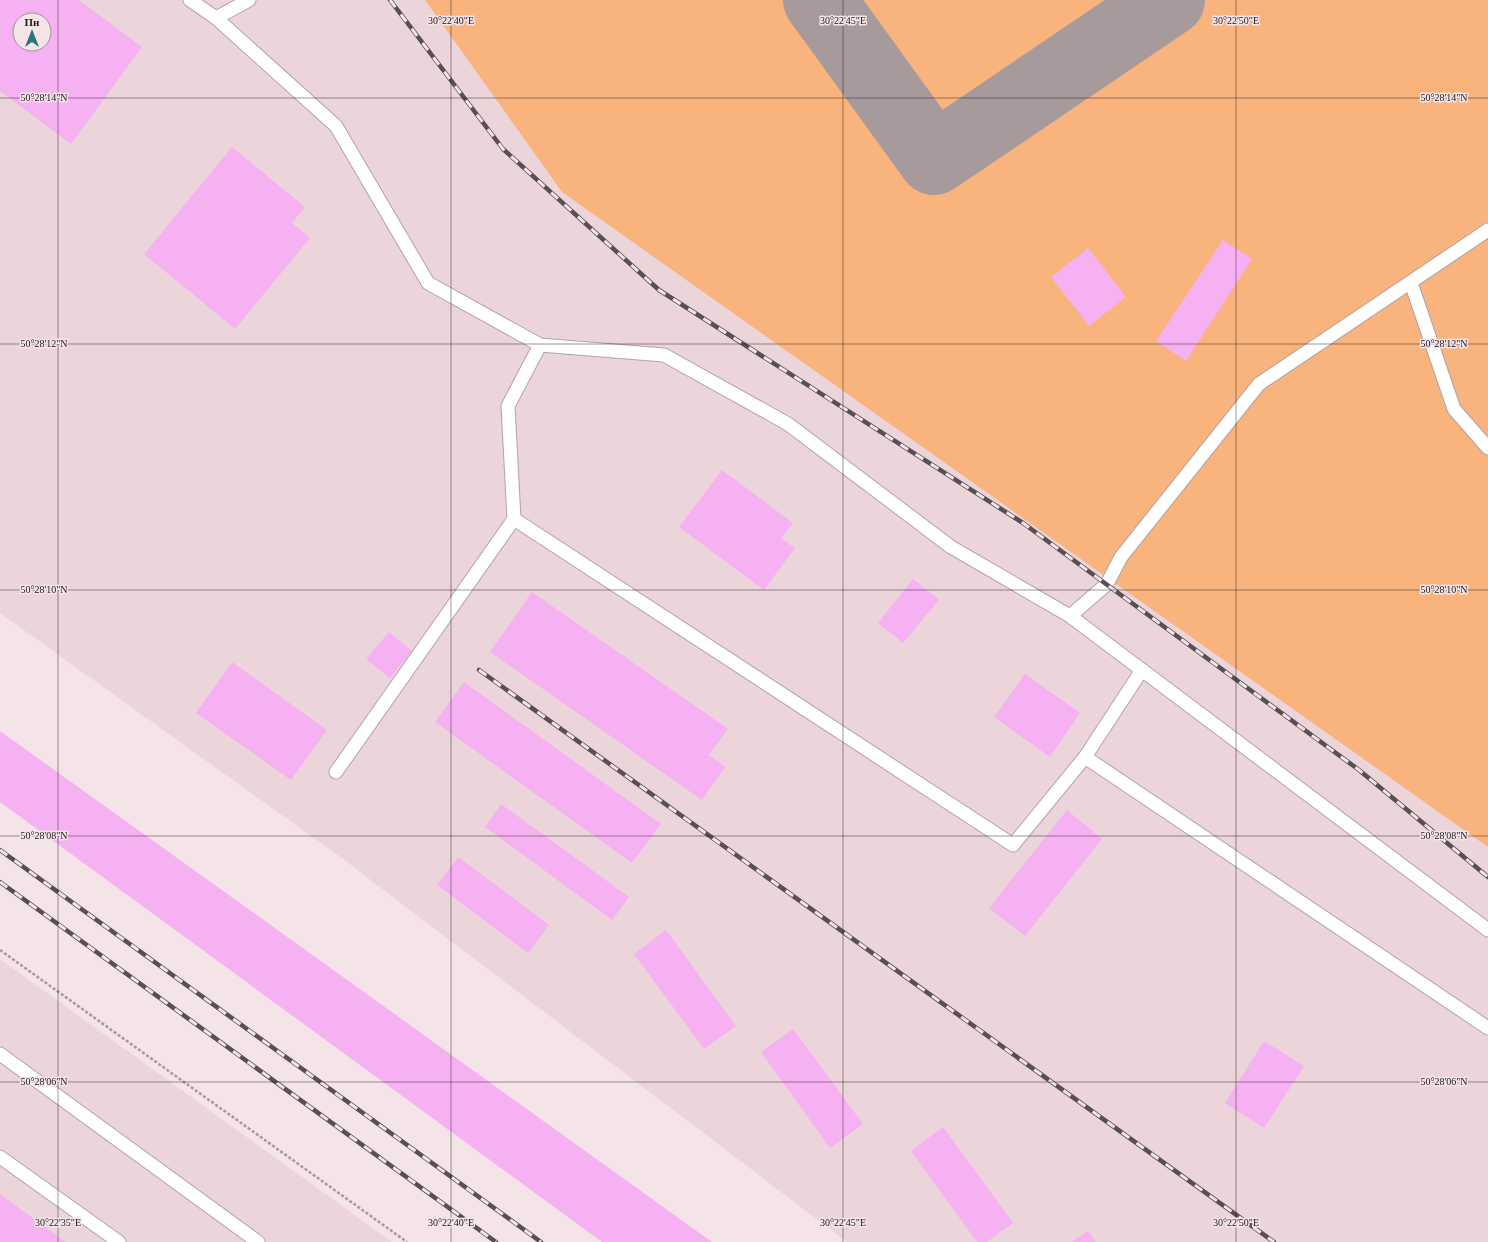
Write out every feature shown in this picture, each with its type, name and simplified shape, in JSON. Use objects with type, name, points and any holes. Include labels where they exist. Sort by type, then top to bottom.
[{"type":"lane","points":[[190,0],[216,18],[336,126],[428,282],[540,345],[664,355],[788,424],[951,547],[1070,616],[1488,930]]},
{"type":"lane","points":[[216,18],[249,0]]},
{"type":"lane","points":[[1070,616],[1107,584],[1121,557],[1259,384],[1488,230]]},
{"type":"lane","points":[[1411,282],[1454,409],[1488,448]]},
{"type":"lane","points":[[336,772],[514,519],[508,406],[540,345]]},
{"type":"lane","points":[[514,519],[1013,845],[1085,757],[1142,670]]},
{"type":"lane","points":[[1085,757],[1488,1028]]},
{"type":"lane","points":[[0,1054],[258,1242]]},
{"type":"lane","points":[[0,1157],[119,1242]]},
{"type":"path","points":[[0,950],[407,1242]]},
{"type":"shaded area","points":[[0,0],[1488,0],[1488,1242],[847,1242],[339,856],[0,613]]},
{"type":"shaded area","points":[[425,0],[1488,0],[1488,847],[562,192]]},
{"type":"shaded area","points":[[0,959],[392,1242],[0,1242]]},
{"type":"building","points":[[0,0],[79,0],[142,47],[71,144],[0,91]]},
{"type":"building","points":[[232,147],[305,207],[292,223],[310,238],[235,329],[144,254]]},
{"type":"building","points":[[1223,240],[1252,259],[1186,361],[1156,341]]},
{"type":"building","points":[[1088,248],[1126,297],[1089,326],[1051,277]]},
{"type":"building","points":[[722,470],[793,523],[781,538],[795,548],[764,590],[679,527]]},
{"type":"building","points":[[913,579],[939,600],[903,643],[878,623]]},
{"type":"building","points":[[532,592],[728,729],[709,755],[725,767],[702,800],[490,652]]},
{"type":"building","points":[[389,632],[412,651],[390,678],[366,659]]},
{"type":"building","points":[[232,662],[327,730],[291,780],[196,713]]},
{"type":"building","points":[[1025,674],[1080,713],[1050,757],[994,717]]},
{"type":"building","points":[[464,682],[661,824],[632,863],[435,722]]},
{"type":"building","points":[[0,731],[712,1242],[602,1242],[0,802]]},
{"type":"building","points":[[501,804],[629,897],[612,920],[485,827]]},
{"type":"building","points":[[1067,810],[1102,839],[1025,936],[989,908]]},
{"type":"building","points":[[458,857],[549,925],[528,953],[437,885]]},
{"type":"building","points":[[666,930],[736,1026],[704,1049],[634,954]]},
{"type":"building","points":[[793,1029],[863,1124],[830,1148],[761,1052]]},
{"type":"building","points":[[1264,1041],[1304,1066],[1264,1128],[1225,1103]]},
{"type":"building","points":[[943,1127],[1013,1223],[987,1242],[977,1242],[911,1151]]},
{"type":"building","points":[[0,1194],[65,1242],[0,1242]]},
{"type":"building","points":[[1088,1231],[1096,1242],[1072,1242]]},
{"type":"taxiway","points":[[819,0],[934,159],[1169,0]]},
{"type":"railway","points":[[390,0],[503,149],[659,290],[1023,523],[1359,770],[1488,877]]},
{"type":"railway","points":[[479,670],[1274,1242]]},
{"type":"railway","points":[[0,850],[541,1242]]},
{"type":"railway","points":[[0,882],[496,1242]]}]
